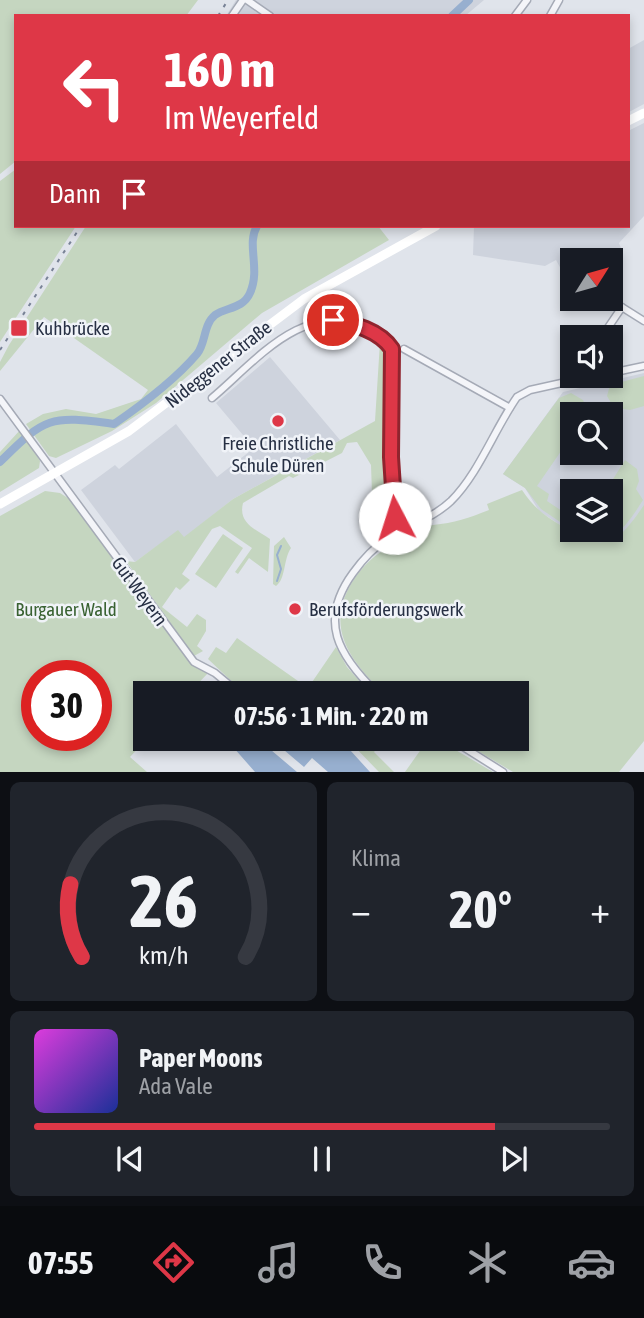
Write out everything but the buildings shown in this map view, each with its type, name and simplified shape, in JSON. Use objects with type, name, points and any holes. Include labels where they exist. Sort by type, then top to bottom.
[{"type":"main road","name":"Nideggener Straße","points":[[0,504],[159,411],[304,299],[432,228]]},
{"type":"street","points":[[234,14],[245,0],[267,14]]},
{"type":"street","points":[[623,308],[644,321]]},
{"type":"street","points":[[212,398],[291,332],[310,322],[333,320],[357,325],[382,339],[392,349],[392,504],[398,532]]},
{"type":"street","points":[[404,349],[510,408]]},
{"type":"street","points":[[623,370],[644,366]]},
{"type":"street","points":[[366,681],[351,664],[339,642],[332,618],[334,604],[362,560],[398,532],[432,517],[457,495],[517,397],[530,390],[560,383]]},
{"type":"street","name":"Gut Weyern","points":[[0,399],[31,437],[55,474],[194,662],[225,681]]},
{"type":"street","points":[[470,751],[503,772]]},
{"type":"shaded area","points":[[236,0],[484,0],[467,14],[227,14]]},
{"type":"shaded area","points":[[644,40],[644,104],[630,111],[630,48]]},
{"type":"shaded area","points":[[644,123],[644,216],[619,243],[621,248],[560,248],[560,267],[556,260],[545,266],[473,255],[474,228],[630,228],[630,130]]},
{"type":"shaded area","points":[[270,357],[340,440],[233,499],[184,538],[178,531],[135,562],[81,490],[115,465],[119,469],[176,424],[217,477],[254,448],[216,403]]},
{"type":"shaded area","points":[[644,373],[644,534],[623,542],[623,479],[560,479],[560,525],[539,511],[525,488],[503,474],[563,392],[580,388],[623,388],[623,378]]},
{"type":"shaded area","points":[[586,542],[623,542],[599,551]]},
{"type":"green space","points":[[0,0],[198,0],[188,14],[14,14],[14,163],[0,174]]},
{"type":"green space","points":[[14,170],[14,228],[75,228],[0,342],[0,181]]},
{"type":"green space","points":[[85,228],[380,228],[389,240],[262,313],[156,403],[112,431],[56,458],[49,456],[26,424],[43,414],[66,409],[96,414],[141,399],[148,390],[44,317],[0,371],[0,362]]},
{"type":"green space","points":[[380,342],[389,348],[389,504],[392,525],[388,533],[374,542],[365,535],[378,515],[377,495],[372,494],[371,465],[357,442],[347,443],[342,453],[293,478],[289,476],[243,503],[245,521],[270,539],[268,572],[249,558],[238,574],[235,572],[252,548],[220,526],[212,529],[182,574],[190,580],[180,590],[176,587],[162,607],[187,627],[197,614],[206,620],[206,631],[197,646],[203,651],[194,656],[126,561],[135,562],[178,530],[184,537],[233,499],[375,421]]},
{"type":"green space","points":[[644,376],[644,406],[630,410],[623,409],[623,402],[610,402],[607,396],[609,388],[623,388],[623,382]]},
{"type":"green space","points":[[571,393],[584,402],[560,402],[560,453],[537,486],[549,494],[547,501],[560,510],[560,522],[541,509],[525,488],[503,474],[559,398]]},
{"type":"green space","points":[[21,429],[40,461],[39,468],[0,492],[0,452]]},
{"type":"green space","points":[[625,460],[637,469],[639,481],[636,489],[643,500],[623,527],[623,479],[613,479]]},
{"type":"green space","points":[[522,490],[535,506],[560,525],[560,542],[623,542],[623,532],[644,505],[644,741],[619,772],[513,772],[478,751],[529,751],[529,681],[372,681],[345,643],[341,630],[344,600],[355,578],[370,561],[418,530],[482,513],[489,510],[487,504]]},
{"type":"green space","name":"Burgauer Wald","points":[[45,491],[60,493],[71,500],[190,662],[209,672],[200,681],[133,681],[133,751],[136,751],[130,757],[147,772],[0,772],[0,516]]},
{"type":"green space","points":[[223,534],[243,548],[216,588],[195,574]]},
{"type":"green space","points":[[284,537],[291,548],[276,586],[273,584],[274,546]]},
{"type":"green space","points":[[237,638],[298,681],[231,681],[208,659],[216,647],[226,653]]},
{"type":"green space","points":[[336,647],[347,667],[359,681],[313,681]]},
{"type":"green space","points":[[359,751],[375,751],[394,772],[379,772]]},
{"type":"green space","points":[[420,751],[457,751],[493,772],[405,772]]},
{"type":"water","points":[[237,751],[272,751],[297,772],[255,772]]},
{"type":"water","points":[[285,751],[351,751],[370,772],[328,772],[312,758],[304,767]]},
{"type":"waterway","points":[[454,14],[469,0]]},
{"type":"waterway","points":[[0,462],[28,436],[50,423],[76,420],[114,424],[178,374],[200,350],[211,319],[219,312],[243,302],[250,293],[254,275],[253,241],[256,228]]},
{"type":"waterway","points":[[277,581],[281,569],[277,555],[281,546]]},
{"type":"railway","points":[[219,14],[228,0]]},
{"type":"railway","points":[[0,350],[80,228]]},
{"type":"place","name":"Kuhbrücke","points":[[19,328]]},
{"type":"place","name":"Freie Christliche Schule Düren","points":[[278,421]]},
{"type":"place","name":"Berufsförderungswerk","points":[[295,609]]},
{"type":"route","points":[[333,320],[357,325],[382,339],[392,349],[391,457],[395,518]]}]
